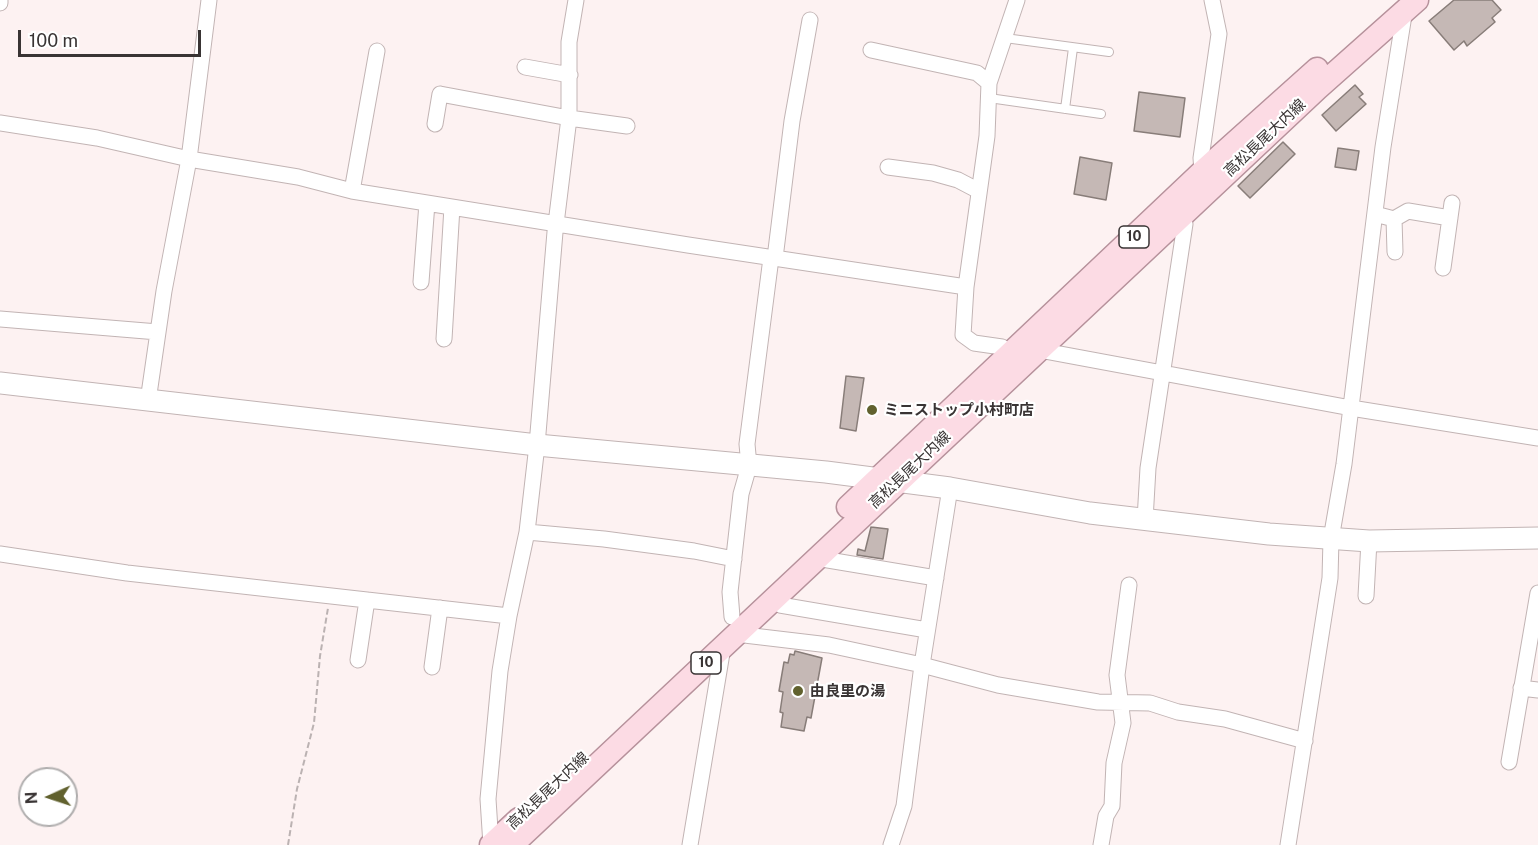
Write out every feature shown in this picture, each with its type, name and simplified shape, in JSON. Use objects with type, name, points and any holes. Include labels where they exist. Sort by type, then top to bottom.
[{"type":"main road","name":"高松長尾大内線","points":[[1024,357],[1202,172],[1406,3]]},
{"type":"main road","name":"高松長尾大内線","points":[[512,845],[889,480],[1181,217],[1406,3]]},
{"type":"main road","name":"高松長尾大内線","points":[[491,845],[816,558],[889,480]]},
{"type":"street","points":[[148,401],[189,159],[209,0]]},
{"type":"street","points":[[491,845],[488,799],[500,671],[527,532],[537,445],[556,223],[570,118],[569,42],[576,0]]},
{"type":"street","points":[[1017,0],[989,82],[987,136],[966,286],[963,335],[974,344],[1002,348],[1024,357],[1164,373],[1351,408],[1538,438]]},
{"type":"street","points":[[1202,172],[1201,158],[1219,34],[1212,0]]},
{"type":"street","points":[[1288,845],[1330,578],[1331,539],[1344,464],[1383,147],[1406,3]]},
{"type":"street","points":[[690,845],[730,633],[730,592],[741,494],[748,466],[747,444],[792,120],[810,20]]},
{"type":"street","points":[[871,50],[977,73],[989,82]]},
{"type":"street","points":[[352,191],[377,51]]},
{"type":"street","points":[[525,68],[570,75]]},
{"type":"street","points":[[435,124],[441,94],[627,126]]},
{"type":"street","points":[[0,123],[97,138],[189,159],[298,177],[352,191],[773,258],[966,286]]},
{"type":"street","points":[[888,167],[933,173],[958,180],[979,191]]},
{"type":"street","points":[[421,282],[427,203]]},
{"type":"street","points":[[444,339],[453,207]]},
{"type":"street","points":[[1375,214],[1394,219],[1408,211],[1451,211],[1443,268]]},
{"type":"street","points":[[1145,520],[1148,468],[1185,224],[1181,217]]},
{"type":"street","points":[[1394,219],[1395,252]]},
{"type":"street","points":[[0,319],[158,332]]},
{"type":"street","points":[[0,383],[537,445],[826,472],[950,488],[1090,513],[1331,539],[1369,541],[1538,538]]},
{"type":"street","points":[[891,845],[904,806],[927,630],[950,488]]},
{"type":"street","points":[[527,532],[604,539],[694,551],[734,559]]},
{"type":"street","points":[[1366,596],[1369,541]]},
{"type":"street","points":[[0,554],[127,573],[509,616]]},
{"type":"street","points":[[816,558],[936,578]]},
{"type":"street","points":[[1101,845],[1106,816],[1112,806],[1114,763],[1124,723],[1117,675],[1129,585]]},
{"type":"street","points":[[1509,762],[1521,688],[1536,618],[1538,593]]},
{"type":"street","points":[[358,660],[367,600]]},
{"type":"street","points":[[780,605],[927,630]]},
{"type":"street","points":[[432,667],[440,608]]},
{"type":"street","points":[[730,633],[829,645],[922,665],[998,685],[1098,702],[1150,703],[1178,712],[1225,719],[1305,741]]},
{"type":"street","points":[[1521,688],[1538,690]]},
{"type":"lane","points":[[1005,38],[1109,52]]},
{"type":"lane","points":[[1065,109],[1073,48]]},
{"type":"lane","points":[[989,98],[1101,114]]},
{"type":"path","points":[[288,845],[297,789],[314,723],[320,656],[330,596]]},
{"type":"building","points":[[1454,0],[1492,0],[1501,10],[1492,18],[1495,22],[1467,46],[1464,41],[1454,50],[1429,21]]},
{"type":"building","points":[[1355,85],[1363,94],[1359,97],[1366,104],[1336,131],[1322,115]]},
{"type":"building","points":[[1139,92],[1185,98],[1180,137],[1134,131]]},
{"type":"building","points":[[1283,142],[1295,154],[1250,198],[1238,186]]},
{"type":"building","points":[[1338,148],[1359,151],[1356,170],[1335,167]]},
{"type":"building","points":[[1080,157],[1112,163],[1106,200],[1074,194]]},
{"type":"building","points":[[846,376],[864,378],[856,431],[840,428]]},
{"type":"building","points":[[871,527],[888,529],[883,559],[857,555],[858,549],[865,551]]},
{"type":"building","name":"由良里の湯","points":[[795,651],[822,658],[811,718],[807,717],[804,731],[781,727],[783,713],[780,712],[783,692],[779,691],[784,662],[788,663],[790,654],[794,655]]},
{"type":"place","name":"ミニストップ小村町店","points":[[872,410]]},
{"type":"place","name":"由良里の湯","points":[[798,691]]}]
